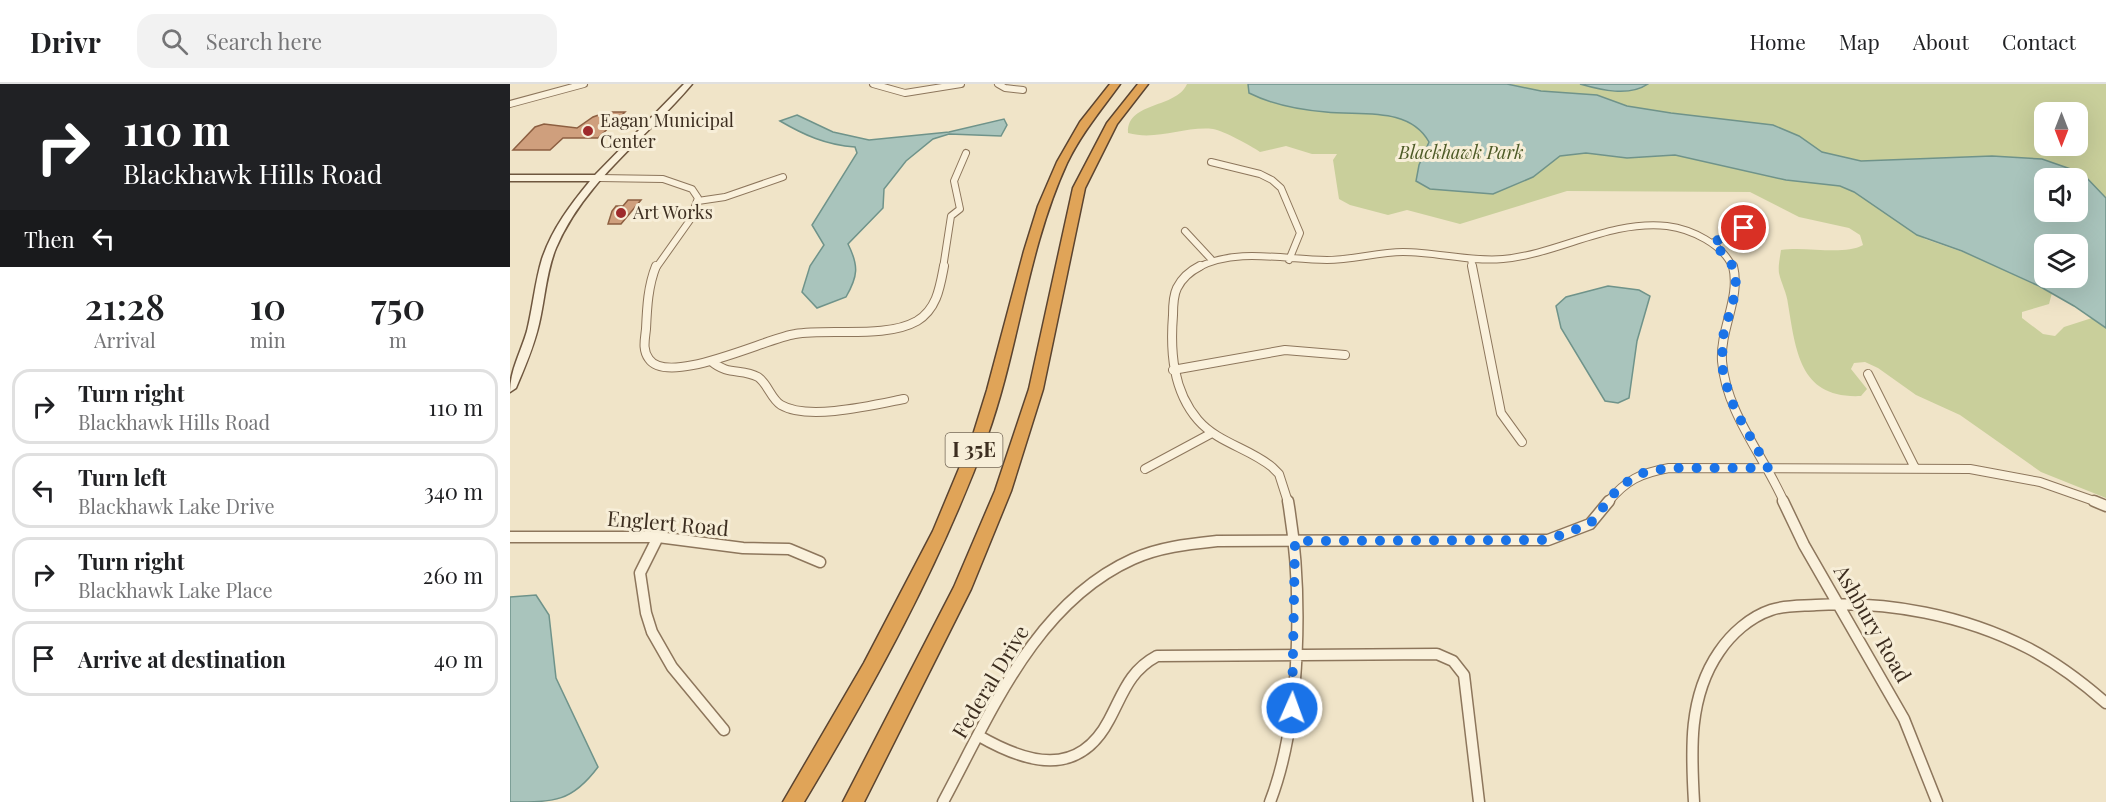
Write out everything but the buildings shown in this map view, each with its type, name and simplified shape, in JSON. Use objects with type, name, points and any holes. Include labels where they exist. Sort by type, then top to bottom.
[{"type":"highway","name":"I 35E","points":[[793,802],[856,698],[921,574],[980,435],[1049,188],[1070,143],[1115,84]]},
{"type":"highway","name":"I 35E","points":[[853,802],[962,589],[1003,491],[1036,389],[1079,188],[1112,123],[1143,84]]},
{"type":"main road","points":[[510,388],[526,353],[534,323],[541,276],[552,246],[570,214],[599,178],[688,84]]},
{"type":"main road","points":[[510,178],[599,178]]},
{"type":"street","points":[[510,99],[561,84]]},
{"type":"street","points":[[510,104],[584,84]]},
{"type":"street","points":[[873,84],[899,94],[919,93],[961,84]]},
{"type":"street","points":[[998,84],[1005,88],[1023,90]]},
{"type":"street","points":[[599,178],[675,180],[691,187],[698,201],[694,214],[655,268],[644,347],[649,359],[659,366],[686,368],[791,334],[834,330],[884,330],[917,320],[930,309],[936,300],[951,216],[960,208],[954,181],[966,153]]},
{"type":"street","points":[[1211,162],[1260,174],[1281,188],[1300,233],[1289,260]]},
{"type":"street","points":[[698,201],[725,197],[783,177]]},
{"type":"street","points":[[1270,802],[1283,770],[1291,726],[1295,541],[1282,476],[1261,458],[1212,433],[1187,403],[1173,370],[1170,345],[1175,290],[1188,273],[1210,260],[1234,255],[1329,262],[1398,252],[1470,260],[1535,254],[1606,231],[1638,225],[1657,225],[1688,231],[1712,243],[1744,228]]},
{"type":"street","points":[[1185,231],[1210,260]]},
{"type":"street","name":"Ashbury Road","points":[[1712,243],[1730,260],[1736,277],[1735,294],[1722,340],[1723,375],[1735,410],[1768,468],[1797,531],[1900,709],[1924,759],[1937,802]]},
{"type":"street","points":[[1470,260],[1501,412],[1522,442]]},
{"type":"street","points":[[1173,370],[1285,350],[1345,355]]},
{"type":"street","points":[[711,361],[722,372],[756,377],[767,386],[778,402],[789,409],[856,407],[904,399]]},
{"type":"street","points":[[1868,374],[1916,468]]},
{"type":"street","points":[[1145,469],[1212,433]]},
{"type":"street","name":"Federal Drive","points":[[943,802],[1025,651],[1051,618],[1089,586],[1131,559],[1178,546],[1217,541],[1548,540],[1590,524],[1620,486],[1645,472],[1669,468],[1970,469],[2008,473],[2055,486],[2106,506]]},
{"type":"street","name":"Englert Road","points":[[510,537],[658,537],[743,549],[789,549],[819,562]]},
{"type":"street","points":[[658,537],[640,572],[643,603],[650,625],[661,650],[678,675],[724,730]]},
{"type":"street","points":[[1694,802],[1691,751],[1693,716],[1702,683],[1719,651],[1743,627],[1771,610],[1838,602],[1922,611],[1965,623],[2055,664],[2106,703]]},
{"type":"street","points":[[979,736],[1001,750],[1046,764],[1082,754],[1102,732],[1130,674],[1142,662],[1157,656],[1437,654],[1453,661],[1464,675],[1479,802]]},
{"type":"green space","name":"Blackhawk Park","points":[[1187,84],[2106,84],[2106,198],[2088,185],[2088,168],[2034,168],[2034,181],[1855,192],[1925,239],[1977,257],[2034,284],[2034,288],[2042,288],[2052,293],[2049,304],[2022,312],[2022,318],[2043,334],[2055,336],[2064,327],[2092,318],[2106,328],[2106,498],[2041,472],[1960,415],[1916,395],[1878,368],[1865,362],[1854,363],[1851,369],[1867,389],[1861,396],[1841,395],[1825,390],[1813,381],[1805,369],[1794,339],[1787,300],[1779,273],[1781,250],[1845,250],[1863,245],[1860,235],[1849,228],[1799,217],[1750,192],[1567,191],[1460,224],[1407,210],[1388,215],[1350,205],[1339,199],[1333,160],[1337,154],[1312,154],[1286,146],[1260,152],[1224,132],[1213,129],[1192,129],[1149,135],[1128,133],[1135,115],[1173,98]]},
{"type":"water","points":[[1248,84],[1507,84],[1541,91],[1597,95],[1627,106],[1671,113],[1773,125],[1799,136],[1822,152],[1861,161],[1992,156],[2042,159],[2068,168],[2034,168],[2034,222],[2088,222],[2088,179],[2106,198],[2106,328],[2042,288],[2088,288],[2088,234],[2034,234],[2034,284],[1962,251],[1917,235],[1854,192],[1840,186],[1786,180],[1675,155],[1627,158],[1586,153],[1560,156],[1533,177],[1493,194],[1430,189],[1416,181],[1419,165],[1429,142],[1409,123],[1383,115],[1326,112],[1268,101],[1249,93]]},
{"type":"water","points":[[1580,84],[1648,84],[1624,91],[1606,90]]},
{"type":"water","points":[[797,115],[833,132],[869,140],[949,132],[1004,119],[1007,125],[1001,136],[949,134],[933,139],[906,161],[884,189],[883,208],[848,244],[856,271],[846,297],[817,308],[802,292],[810,266],[824,245],[812,225],[857,153],[855,147],[816,138],[780,121]]},
{"type":"water","points":[[1608,286],[1639,290],[1650,296],[1637,341],[1629,398],[1618,403],[1605,401],[1561,328],[1556,306],[1566,297]]},
{"type":"water","points":[[536,595],[549,615],[556,678],[598,767],[580,787],[561,798],[510,802],[510,597]]},
{"type":"place","name":"Eagan Municipal Center","points":[[588,131]]},
{"type":"place","name":"Art Works","points":[[621,213]]},
{"type":"route","points":[[1292,708],[1295,541],[1548,540],[1571,534],[1590,524],[1620,486],[1645,472],[1669,468],[1768,468],[1735,410],[1723,375],[1722,340],[1735,294],[1736,277],[1730,260],[1712,243],[1744,228]]}]
